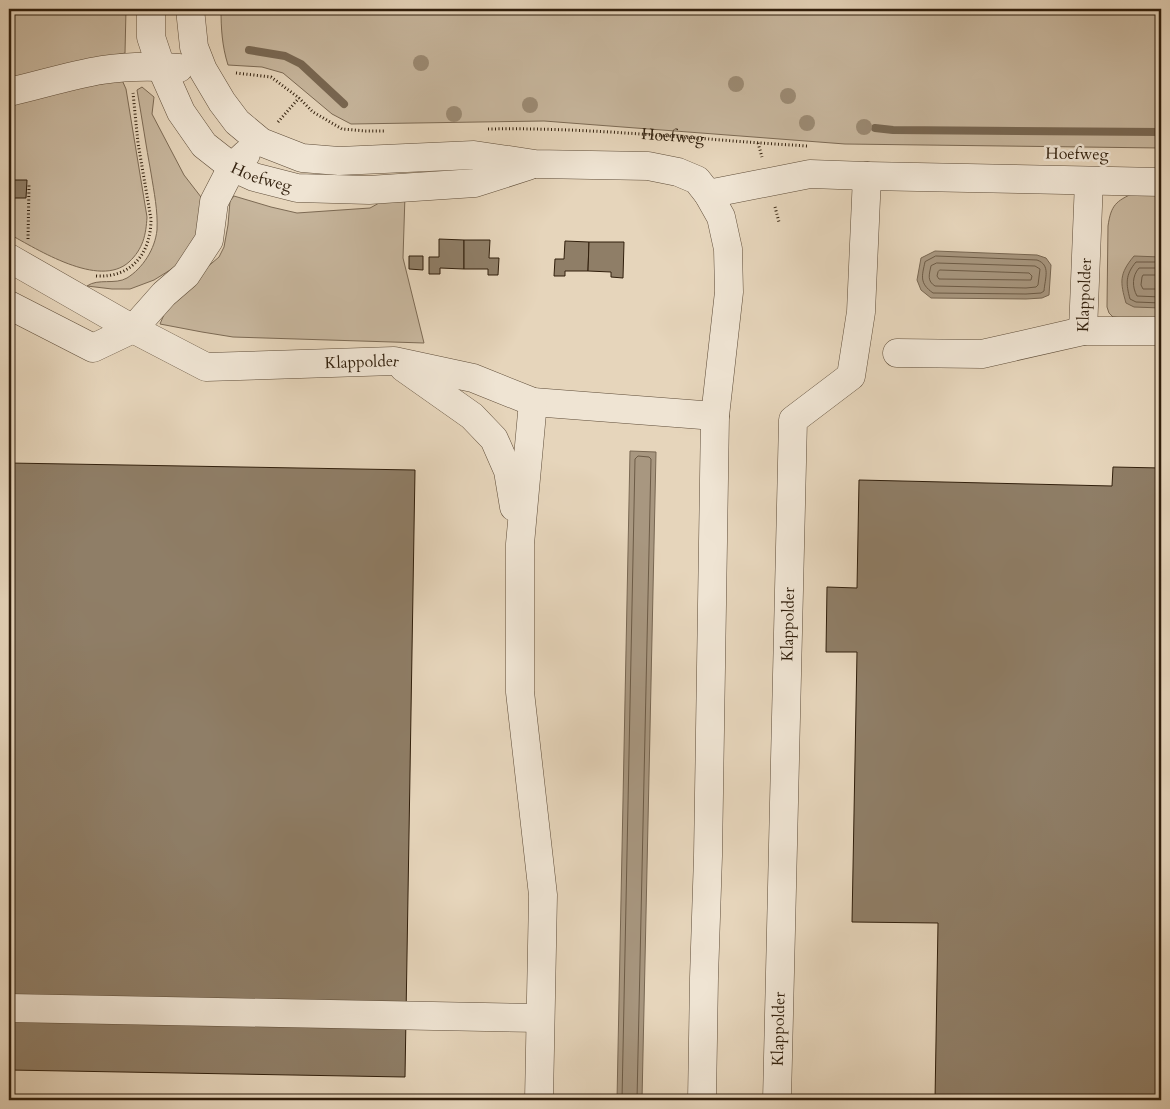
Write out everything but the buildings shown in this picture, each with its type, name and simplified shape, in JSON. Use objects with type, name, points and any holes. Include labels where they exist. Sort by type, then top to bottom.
[{"type":"street","name":"Hoefweg","points":[[151,9],[151,36],[161,66],[181,112],[204,146],[232,167],[254,177],[297,188],[369,190],[475,183],[535,164]]},
{"type":"street","name":"Hoefweg","points":[[190,9],[194,47],[203,70],[236,122],[261,142],[302,158],[339,161],[474,155],[535,164],[648,166],[678,172],[697,180],[708,194],[810,174],[1161,182]]},
{"type":"street","points":[[9,92],[102,70],[161,66],[203,70]]},
{"type":"street","points":[[9,305],[93,348],[133,329],[164,294],[186,275],[209,240],[214,202],[232,167],[261,142]]},
{"type":"street","name":"Klappolder","points":[[777,1100],[793,420],[850,376],[861,312],[867,176]]},
{"type":"street","name":"Klappolder","points":[[1089,181],[1084,331],[1161,331]]},
{"type":"street","points":[[702,1100],[715,416],[729,292],[728,249],[721,217],[708,194]]},
{"type":"street","name":"Klappolder","points":[[18,249],[133,329],[206,367],[394,361],[472,416],[494,440],[508,471],[520,544]]},
{"type":"street","points":[[897,354],[982,354],[1084,331]]},
{"type":"street","points":[[394,361],[473,378],[533,402],[715,416]]},
{"type":"street","name":"Klappolder","points":[[533,402],[520,544],[520,692],[543,895],[539,1100]]},
{"type":"street","points":[[9,1008],[540,1018]]},
{"type":"path","points":[[91,275],[113,275],[131,266],[139,260],[145,251],[151,232],[151,220],[138,143],[130,68]]},
{"type":"path","points":[[203,70],[271,76],[299,98],[313,112],[342,129],[386,131]]},
{"type":"path","name":"Hoefweg","points":[[483,129],[532,128],[816,147]]},
{"type":"path","points":[[18,249],[29,185]]},
{"type":"shaded area","points":[[9,9],[126,9],[125,53],[9,80]]},
{"type":"shaded area","points":[[221,9],[1161,9],[1161,148],[845,144],[544,121],[351,124],[332,114],[283,73],[262,67],[228,65],[222,37]]},
{"type":"shaded area","points":[[122,80],[126,89],[147,217],[146,230],[141,247],[129,262],[116,269],[102,271],[85,269],[51,257],[9,234],[9,101]]},
{"type":"shaded area","points":[[142,87],[154,97],[152,114],[184,175],[201,197],[200,225],[192,245],[175,267],[154,280],[130,289],[87,286],[96,282],[122,280],[133,274],[151,251],[156,237],[156,202],[137,90]]},
{"type":"shaded area","points":[[1134,193],[1161,193],[1161,322],[1113,317],[1107,307],[1109,219],[1115,205]]},
{"type":"shaded area","points":[[405,195],[403,258],[424,343],[233,337],[160,324],[171,298],[219,257],[224,247],[230,201],[234,196],[297,213],[370,208],[392,196]]},
{"type":"water","points":[[935,251],[1037,255],[1046,258],[1051,265],[1049,295],[1042,298],[1026,299],[931,298],[921,290],[917,280],[921,258]]},
{"type":"water","points":[[1134,256],[1161,257],[1161,308],[1134,307],[1126,303],[1122,278],[1123,273]]},
{"type":"water","points":[[630,451],[656,452],[642,1100],[617,1100]]},
{"type":"waterway","points":[[249,50],[285,56],[301,64],[344,104]]},
{"type":"waterway","points":[[875,128],[893,130],[1161,132]]}]
